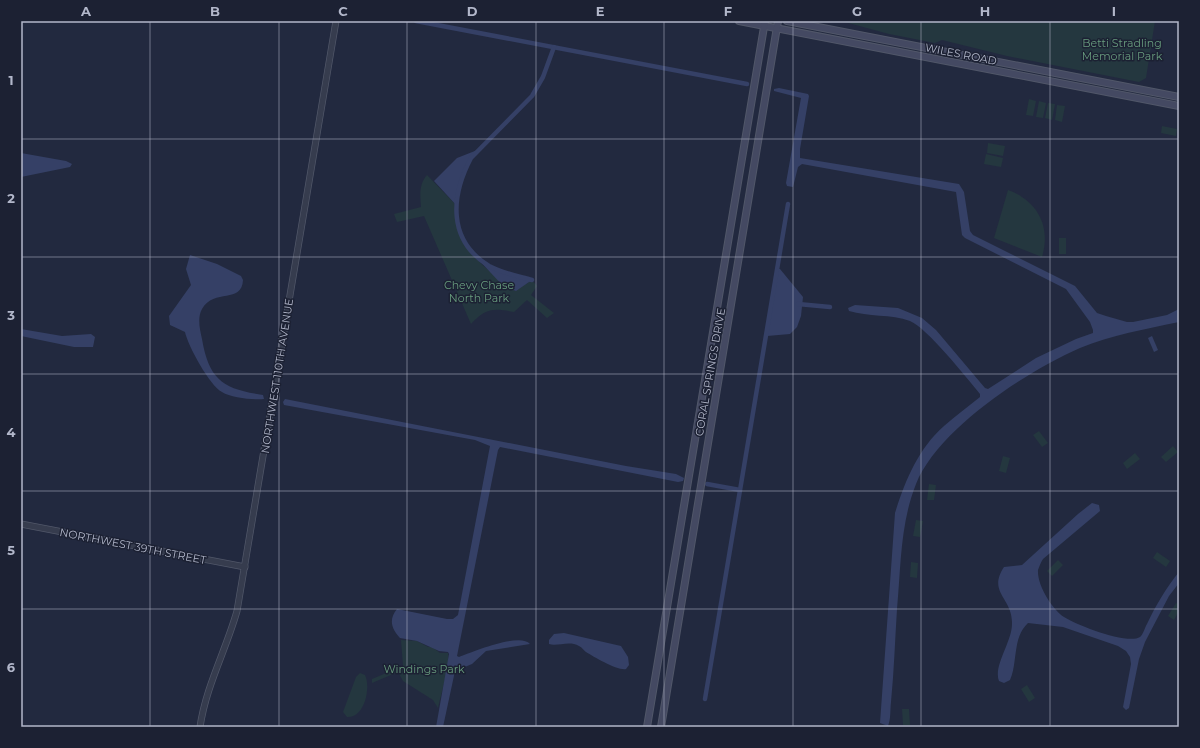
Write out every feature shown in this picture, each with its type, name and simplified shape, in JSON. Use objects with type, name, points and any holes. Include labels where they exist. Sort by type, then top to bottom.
[{"type":"main road","name":"WILES ROAD","points":[[739,21],[764,23],[777,28],[1179,106]]},
{"type":"main road","name":"CORAL SPRINGS DRIVE","points":[[661,727],[778,21]]},
{"type":"main road","name":"WILES ROAD","points":[[787,21],[1179,97]]},
{"type":"main road","name":"CORAL SPRINGS DRIVE","points":[[647,727],[764,23]]},
{"type":"main road","points":[[935,59],[940,50]]},
{"type":"main road","points":[[944,61],[948,52]]},
{"type":"street","name":"NORTHWEST 110TH AVENUE","points":[[200,727],[208,690],[231,635],[245,567],[336,21]]},
{"type":"street","name":"NORTHWEST 39TH STREET","points":[[21,524],[245,567]]},
{"type":"green space","name":"Betti Stradling Memorial Park","points":[[841,21],[1155,21],[1146,78],[1139,82],[1007,56],[942,40],[935,43],[889,34]]},
{"type":"green space","points":[[1029,99],[1036,101],[1033,116],[1026,115]]},
{"type":"green space","points":[[1039,101],[1046,103],[1043,118],[1036,117]]},
{"type":"green space","points":[[1048,103],[1055,104],[1052,120],[1045,118]]},
{"type":"green space","points":[[1057,105],[1065,106],[1062,122],[1055,120]]},
{"type":"green space","points":[[1162,126],[1177,129],[1176,136],[1161,133]]},
{"type":"green space","points":[[988,143],[1005,146],[1003,156],[987,153]]},
{"type":"green space","points":[[986,154],[1003,158],[1001,167],[984,164]]},
{"type":"green space","name":"Chevy Chase North Park","points":[[427,175],[457,206],[456,225],[467,247],[481,264],[515,291],[532,280],[537,286],[531,295],[554,313],[547,318],[527,300],[514,312],[490,310],[481,315],[471,324],[424,216],[397,222],[394,214],[421,207],[421,186]]},
{"type":"green space","points":[[1008,190],[1027,201],[1040,216],[1045,235],[1042,257],[994,238]]},
{"type":"green space","points":[[1059,238],[1066,238],[1066,254],[1059,254]]},
{"type":"green space","points":[[1039,431],[1048,443],[1042,447],[1033,435]]},
{"type":"green space","points":[[1173,446],[1178,452],[1166,462],[1161,457]]},
{"type":"green space","points":[[1135,453],[1140,459],[1127,469],[1123,463]]},
{"type":"green space","points":[[1003,456],[1010,458],[1006,473],[999,471]]},
{"type":"green space","points":[[929,484],[936,485],[934,500],[927,500]]},
{"type":"green space","points":[[916,520],[923,521],[920,537],[913,536]]},
{"type":"green space","points":[[1157,552],[1170,561],[1166,567],[1153,558]]},
{"type":"green space","points":[[1058,560],[1063,565],[1052,576],[1047,571]]},
{"type":"green space","points":[[911,562],[918,563],[917,578],[910,577]]},
{"type":"green space","points":[[1176,603],[1179,604],[1179,611],[1174,620],[1168,616]]},
{"type":"green space","name":"Windings Park","points":[[401,640],[417,641],[428,647],[432,647],[440,653],[448,653],[447,672],[438,708],[433,700],[403,681],[398,672],[372,683],[372,679],[403,666]]},
{"type":"green space","points":[[360,673],[365,675],[367,680],[367,694],[365,701],[358,713],[347,717],[343,712],[356,677]]},
{"type":"green space","points":[[1027,685],[1035,698],[1029,702],[1021,689]]},
{"type":"green space","points":[[902,709],[909,709],[910,725],[903,725]]},
{"type":"water","points":[[779,88],[808,94],[809,96],[800,149],[800,158],[959,184],[964,192],[970,231],[973,235],[1075,286],[1097,313],[1127,322],[1133,322],[1167,315],[1179,309],[1179,322],[1092,343],[1035,371],[986,404],[943,443],[927,463],[916,484],[904,530],[890,717],[888,726],[880,723],[895,513],[908,477],[927,445],[944,426],[980,397],[980,394],[936,343],[917,325],[910,321],[895,317],[856,313],[849,311],[848,308],[855,305],[898,308],[922,318],[936,330],[985,388],[988,389],[1036,358],[1076,339],[1093,333],[1093,330],[1090,322],[1066,289],[965,238],[962,235],[956,192],[802,164],[798,167],[793,187],[787,186],[786,183],[801,98],[774,91],[774,89]]},
{"type":"water","points":[[480,149],[470,161],[461,182],[457,206],[434,181],[457,158]]},
{"type":"water","points":[[21,153],[66,161],[72,164],[70,167],[21,177]]},
{"type":"water","points":[[190,255],[217,264],[241,276],[243,280],[238,292],[213,299],[202,309],[199,320],[200,332],[209,364],[220,380],[228,385],[249,393],[263,395],[264,399],[236,397],[222,392],[212,382],[200,365],[190,346],[185,332],[170,325],[169,316],[191,285],[186,269]]},
{"type":"water","points":[[476,257],[490,267],[532,280],[516,291],[504,287]]},
{"type":"water","points":[[777,269],[780,269],[803,297],[801,316],[797,327],[790,334],[767,336]]},
{"type":"water","points":[[21,329],[62,336],[91,334],[95,337],[93,347],[74,347],[21,336]]},
{"type":"water","points":[[1152,336],[1158,350],[1154,352],[1148,338]]},
{"type":"water","points":[[285,399],[626,466],[676,474],[684,478],[683,481],[678,482],[500,447],[498,450],[457,656],[459,657],[496,644],[517,640],[525,641],[530,644],[486,651],[472,664],[455,671],[443,727],[436,727],[449,654],[448,652],[439,651],[417,641],[400,638],[393,628],[392,621],[394,613],[397,609],[447,619],[453,619],[458,615],[490,446],[475,440],[284,405],[283,402]]},
{"type":"water","points":[[1092,503],[1099,505],[1100,511],[1043,559],[1038,570],[1040,583],[1046,596],[1050,603],[1064,617],[1079,625],[1102,633],[1134,639],[1140,637],[1162,597],[1179,572],[1179,583],[1169,596],[1145,642],[1139,659],[1129,708],[1126,710],[1123,707],[1131,664],[1130,657],[1126,651],[1118,646],[1063,627],[1028,623],[1023,629],[1017,643],[1014,666],[1010,680],[1004,683],[999,681],[998,675],[998,668],[1009,638],[1012,624],[1009,608],[999,590],[998,583],[1004,567],[1022,565]]},
{"type":"water","points":[[564,633],[621,646],[628,657],[629,665],[626,669],[612,666],[575,644],[549,644],[549,640],[554,634]]},
{"type":"waterway","points":[[416,21],[747,84]]},
{"type":"waterway","points":[[532,280],[489,266],[475,255],[466,244],[460,230],[457,216],[457,202],[459,187],[471,158],[532,96],[543,77],[554,47]]},
{"type":"waterway","points":[[705,699],[788,204]]},
{"type":"waterway","points":[[798,304],[830,307]]},
{"type":"waterway","points":[[707,484],[740,490]]}]
